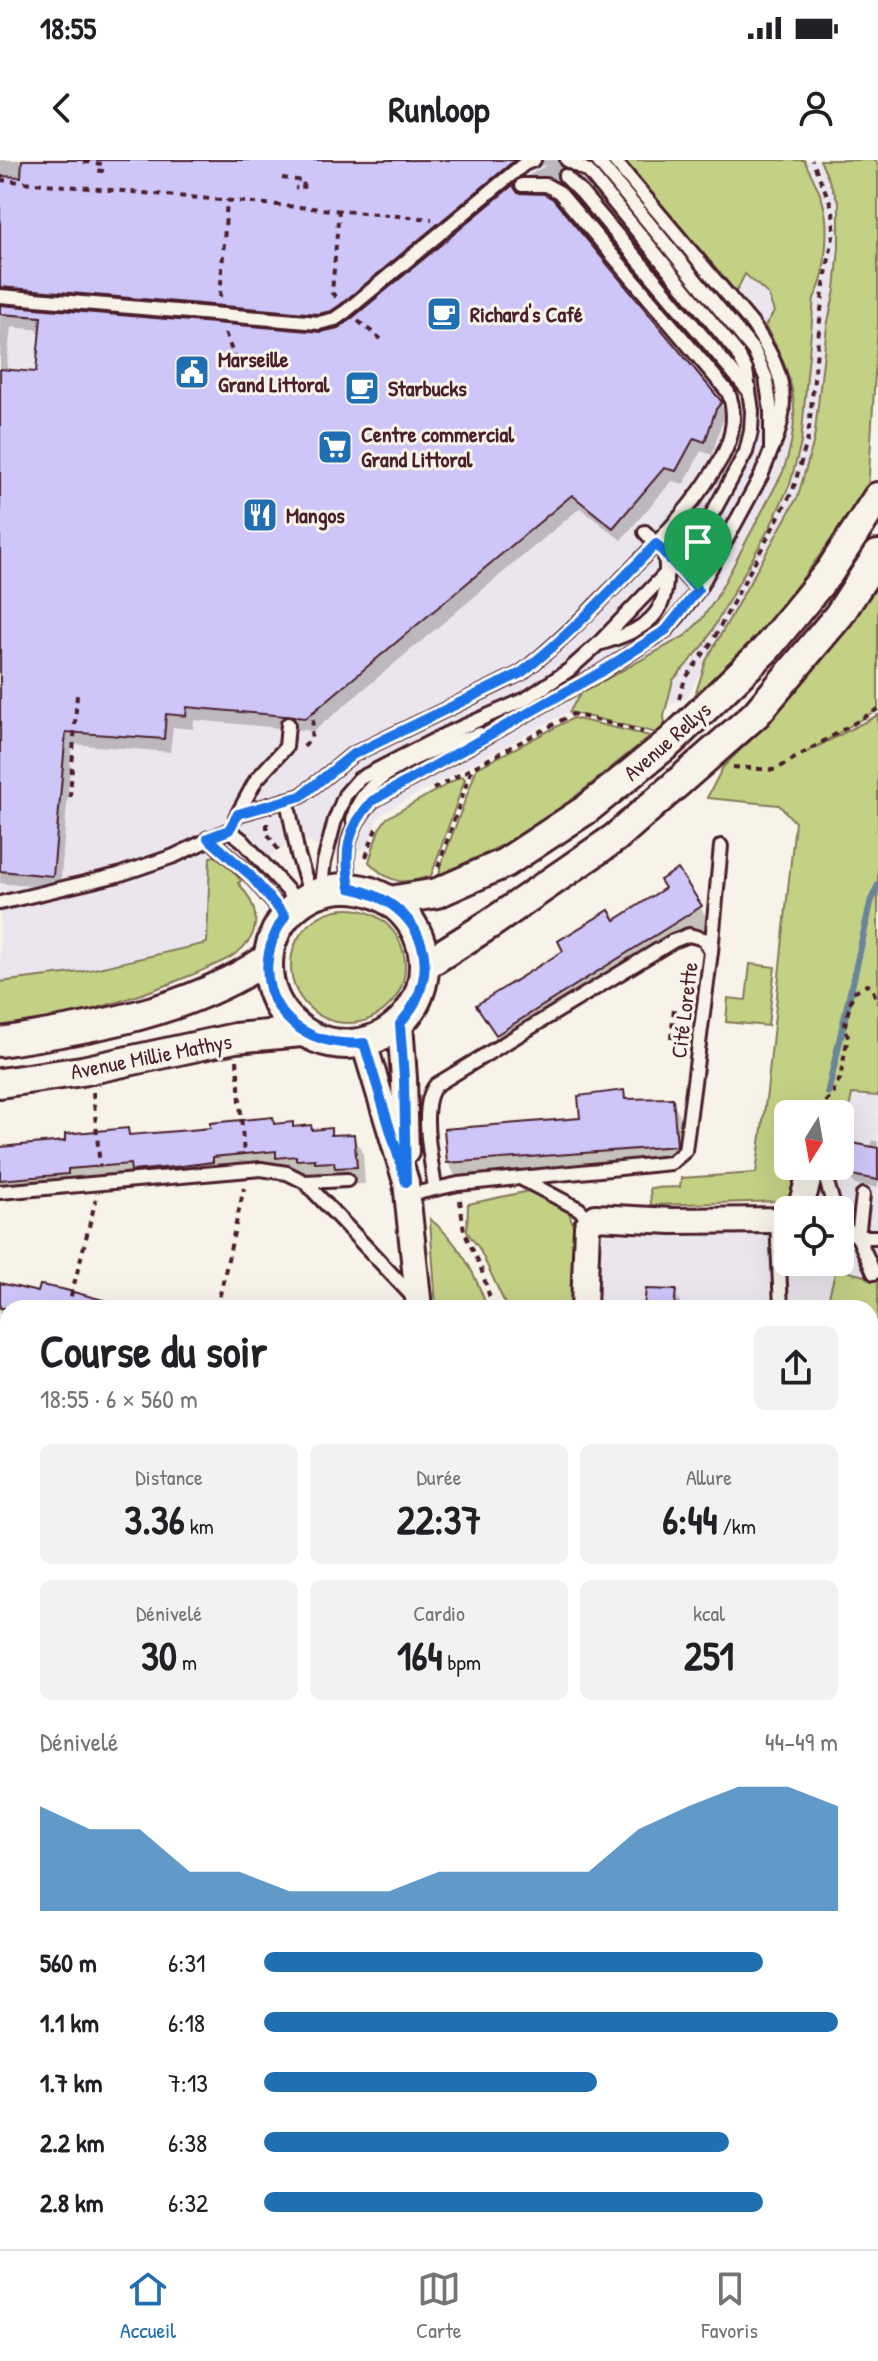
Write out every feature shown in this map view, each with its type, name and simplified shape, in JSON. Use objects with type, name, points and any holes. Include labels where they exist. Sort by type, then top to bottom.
[{"type":"street","name":"Avenue Rellys","points":[[390,901],[437,893],[505,863],[587,809],[671,741],[766,649],[830,571],[878,497]]},
{"type":"street","name":"Avenue Rellys","points":[[425,965],[615,838],[756,714],[839,615],[878,555]]},
{"type":"street","points":[[350,888],[371,892],[390,901],[404,913],[422,946],[425,965],[419,997],[400,1024],[383,1036],[364,1043],[332,1043],[302,1032],[286,1018],[275,1000],[268,980],[270,944],[304,902],[350,888]]},
{"type":"street","name":"Avenue Millie Mathys","points":[[0,1042],[82,1030],[200,996],[267,959]]},
{"type":"street","points":[[400,1024],[407,1188],[418,1300]]},
{"type":"street","name":"Avenue Millie Mathys","points":[[0,1083],[82,1071],[235,1038],[302,1032]]},
{"type":"street","points":[[364,1043],[407,1188]]},
{"type":"street","points":[[584,1300],[587,1226],[596,1217],[672,1221],[774,1216]]},
{"type":"lane","points":[[0,296],[319,323],[335,319],[524,164],[534,160]]},
{"type":"lane","points":[[304,902],[324,862],[345,795],[359,779],[444,735],[526,699],[569,670],[698,540],[746,452],[751,431],[749,392],[746,370],[737,353],[588,171],[567,160]]},
{"type":"lane","points":[[597,160],[754,351],[766,378],[771,411],[771,451]]},
{"type":"lane","points":[[350,888],[345,862],[349,839],[360,814],[372,801],[601,672],[666,630],[698,590],[761,476],[782,425],[784,402],[781,378],[769,348],[614,160]]},
{"type":"lane","points":[[565,176],[749,392]]},
{"type":"lane","points":[[238,814],[301,796],[352,755],[521,673],[660,549],[722,457],[732,428],[734,406],[728,392],[559,192],[546,185],[522,185]]},
{"type":"lane","points":[[645,532],[660,549],[671,569],[698,590]]},
{"type":"lane","points":[[598,644],[650,621],[664,602],[671,569]]},
{"type":"lane","points":[[1,902],[118,875],[174,856],[229,830],[256,780],[286,747],[288,724]]},
{"type":"lane","points":[[287,800],[304,902]]},
{"type":"lane","points":[[229,830],[304,902]]},
{"type":"lane","points":[[208,838],[249,874],[304,902]]},
{"type":"lane","points":[[711,952],[721,846]]},
{"type":"lane","name":"Cité Lorette","points":[[407,1188],[435,1189],[458,1184],[671,1163],[685,1151],[689,1139],[711,952],[704,939],[689,935],[673,941],[436,1085],[426,1107],[435,1189]]},
{"type":"lane","points":[[0,1192],[245,1170],[287,1173],[305,1182],[414,1300]]},
{"type":"lane","points":[[520,1178],[579,1209],[591,1221]]},
{"type":"lane","points":[[305,1182],[347,1180]]},
{"type":"lane","points":[[863,1195],[858,1237],[874,1273]]},
{"type":"lane","points":[[854,1234],[878,1237]]},
{"type":"lane","points":[[782,1300],[783,1276]]},
{"type":"path","points":[[84,162],[103,164],[102,171],[94,170]]},
{"type":"path","points":[[282,178],[304,181],[303,189],[295,188]]},
{"type":"path","points":[[0,180],[454,221]]},
{"type":"path","points":[[227,200],[218,315],[236,361]]},
{"type":"path","points":[[339,209],[332,293],[345,312],[381,339]]},
{"type":"path","points":[[70,797],[77,695]]},
{"type":"path","points":[[723,767],[775,770],[878,709]]},
{"type":"path","points":[[422,795],[573,714],[654,735]]},
{"type":"path","points":[[437,877],[436,870],[472,768]]},
{"type":"path","points":[[366,857],[379,821]]},
{"type":"path","points":[[827,1100],[834,1096],[834,1087],[840,1079],[848,1036],[844,1029],[853,992],[871,986],[878,1003]]},
{"type":"path","points":[[671,1039],[674,1008]]},
{"type":"path","points":[[219,1300],[243,1200],[245,1170],[237,1054]]},
{"type":"path","points":[[70,1300],[101,1182],[92,1082]]},
{"type":"path","points":[[458,1184],[464,1232],[480,1265],[491,1300]]},
{"type":"shaded area","points":[[0,160],[820,160],[839,203],[839,247],[814,440],[798,496],[687,697],[658,706],[581,705],[384,812],[376,821],[367,848],[336,856],[297,836],[217,899],[214,956],[0,1025]]},
{"type":"shaded area","points":[[852,1094],[878,1096],[878,1300],[787,1300],[788,1276],[854,1276],[854,1196],[813,1196],[817,1180],[854,1180]]},
{"type":"shaded area","points":[[696,1227],[773,1227],[769,1300],[594,1300],[594,1234],[695,1236]]},
{"type":"green space","points":[[624,160],[804,160],[821,196],[827,228],[823,273],[814,298],[801,443],[790,484],[771,525],[704,645],[673,680],[664,716],[665,725],[657,733],[569,712],[581,693],[685,636],[701,620],[715,600],[783,472],[794,414],[790,380],[765,326],[774,312],[768,294],[745,274],[736,292]]},
{"type":"green space","points":[[820,160],[876,160],[878,167],[878,322],[868,491],[774,616],[692,705],[706,661],[798,496],[814,440],[839,247],[839,203]]},
{"type":"green space","points":[[878,585],[878,709],[807,752],[878,715],[878,1096],[852,1094],[851,1100],[774,1100],[774,1180],[794,1180],[788,1196],[774,1196],[774,1201],[651,1205],[650,1188],[680,1187],[681,1178],[756,1173],[795,822],[779,805],[707,798],[723,767],[771,720],[852,623]]},
{"type":"green space","points":[[573,718],[650,736],[534,830],[440,875],[477,768]]},
{"type":"green space","points":[[462,776],[465,779],[431,876],[397,881],[369,862],[379,829],[387,818]]},
{"type":"green space","points":[[210,857],[225,861],[241,881],[238,883],[254,909],[254,931],[239,951],[194,974],[123,1000],[74,1014],[0,1027],[0,982],[81,972],[207,943]]},
{"type":"green space","points":[[348,909],[370,913],[388,926],[401,944],[405,966],[401,988],[388,1006],[370,1019],[348,1023],[326,1019],[308,1006],[295,988],[291,966],[295,944],[308,926],[326,913]]},
{"type":"green space","points":[[750,964],[775,967],[768,1026],[726,1022],[728,998],[746,1000]]},
{"type":"green space","points":[[529,1191],[569,1211],[577,1240],[575,1300],[503,1300],[479,1248],[467,1232],[468,1204]]},
{"type":"green space","points":[[430,1219],[449,1237],[465,1259],[484,1300],[435,1300]]},
{"type":"green space","points":[[854,1273],[878,1279],[878,1300],[828,1300],[834,1276],[854,1276]]},
{"type":"building","points":[[22,160],[515,160],[340,305],[318,314],[0,287],[0,176],[21,177]]},
{"type":"building","name":"Centre commercial Grand Littoral","points":[[513,185],[518,193],[544,194],[553,199],[722,402],[716,409],[705,442],[694,438],[676,471],[664,468],[613,528],[572,495],[306,718],[187,707],[186,716],[166,714],[164,739],[66,732],[53,876],[0,871],[0,369],[36,372],[41,317],[0,314],[0,305],[321,332],[338,328],[351,319]]},
{"type":"building","points":[[678,869],[702,906],[496,1035],[476,1005],[563,951],[558,941],[609,910],[615,920],[665,888],[660,880]]},
{"type":"building","points":[[624,1090],[625,1099],[673,1098],[677,1146],[447,1163],[444,1129],[580,1118],[578,1096]]},
{"type":"building","points":[[273,1117],[274,1124],[293,1122],[293,1127],[311,1125],[312,1130],[331,1128],[331,1135],[354,1134],[357,1167],[335,1168],[334,1162],[296,1160],[296,1156],[276,1158],[276,1151],[213,1157],[213,1162],[174,1167],[131,1171],[130,1164],[68,1169],[68,1174],[0,1180],[0,1147],[65,1141],[65,1134],[128,1128],[129,1135],[210,1128],[210,1123]]},
{"type":"building","points":[[854,1143],[878,1148],[878,1180],[854,1176]]},
{"type":"building","points":[[0,1283],[38,1292],[40,1285],[103,1300],[0,1300]]},
{"type":"building","points":[[646,1289],[676,1290],[675,1300],[645,1300]]},
{"type":"waterway","points":[[828,1092],[871,901],[878,886]]},
{"type":"place","name":"Richard's Café","points":[[444,314]]},
{"type":"place","name":"Marseille Grand Littoral","points":[[192,372]]},
{"type":"place","name":"Starbucks","points":[[362,388]]},
{"type":"place","name":"Centre commercial Grand Littoral","points":[[335,447]]},
{"type":"place","name":"Mangos","points":[[260,515]]},
{"type":"route","points":[[656,544],[698,590],[666,630],[601,672],[372,801],[360,814],[349,839],[345,862],[350,888],[371,892],[390,901],[404,913],[422,946],[425,965],[419,997],[400,1024],[406,1182],[364,1043],[342,1045],[321,1041],[302,1032],[286,1018],[268,980],[267,959],[270,944],[285,916],[249,874],[208,838],[229,830],[238,814],[301,796],[352,755],[521,673],[586,615],[656,544]]}]
